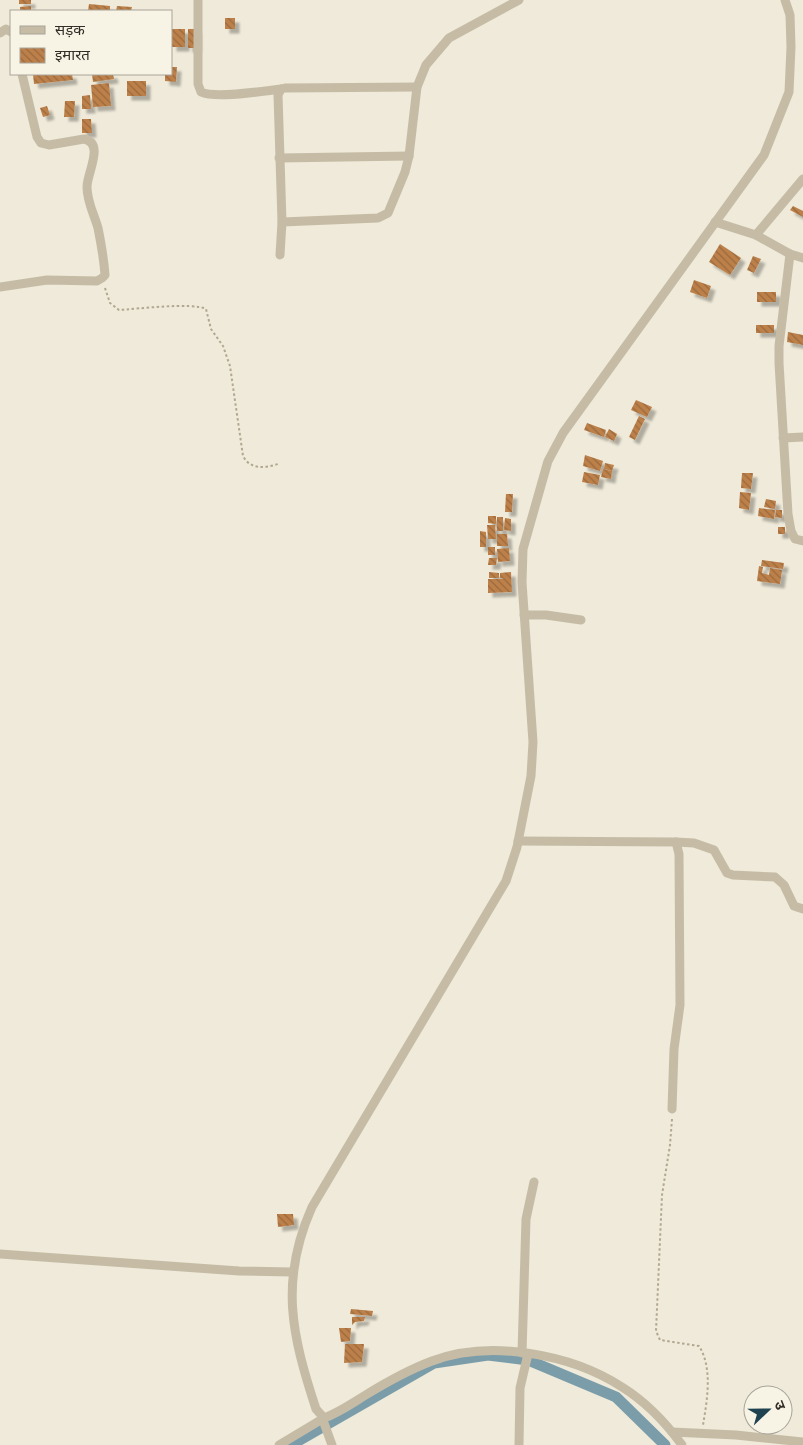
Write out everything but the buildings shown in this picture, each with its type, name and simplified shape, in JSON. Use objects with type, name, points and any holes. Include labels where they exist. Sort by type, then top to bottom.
[{"type":"street","points":[[198,0],[198,84],[201,92],[207,95],[285,88],[417,87]]},
{"type":"street","points":[[282,222],[378,218],[388,213],[400,185],[409,156],[417,87],[426,66],[449,38],[519,0]]},
{"type":"street","points":[[331,1442],[324,1419],[316,1410],[296,1341],[292,1301],[292,1272],[300,1239],[312,1207],[495,901],[524,841],[533,742],[522,582],[523,550],[548,461],[563,433],[764,155],[789,92],[790,15],[784,0]]},
{"type":"street","points":[[0,287],[47,280],[97,281],[105,275],[98,228],[88,199],[86,185],[95,150],[93,144],[89,140],[84,139],[49,145],[41,142],[38,137],[22,75]]},
{"type":"street","points":[[280,255],[282,222],[278,95],[281,89]]},
{"type":"street","points":[[279,158],[409,156]]},
{"type":"street","points":[[756,235],[801,183]]},
{"type":"street","points":[[715,222],[756,235],[790,254],[803,258]]},
{"type":"street","points":[[790,254],[779,346],[783,438],[788,514],[791,531],[795,539],[803,541]]},
{"type":"street","points":[[783,438],[803,437]]},
{"type":"street","points":[[524,615],[546,615],[581,620]]},
{"type":"street","points":[[524,841],[676,842],[694,844],[714,850],[727,873],[775,877],[784,884],[794,906],[803,909]]},
{"type":"street","points":[[672,1109],[674,1049],[680,1005],[679,854],[676,842]]},
{"type":"street","points":[[519,1445],[520,1397],[526,1355],[526,1219],[534,1182]]},
{"type":"street","points":[[0,1254],[239,1271],[292,1272]]},
{"type":"street","points":[[279,1445],[369,1393],[434,1360],[501,1350],[571,1363],[608,1378],[639,1399],[672,1432],[682,1445]]},
{"type":"street","points":[[672,1432],[702,1432],[803,1442]]},
{"type":"path","points":[[102,278],[110,303],[119,310],[190,306],[206,309],[211,329],[223,346],[230,366],[243,456],[246,462],[255,466],[267,467],[278,464]]},
{"type":"path","points":[[672,1109],[670,1145],[662,1195],[656,1331],[660,1340],[692,1344],[699,1346],[702,1350],[707,1371],[707,1392],[702,1432]]},
{"type":"waterway","points":[[291,1445],[434,1363],[488,1355],[528,1360],[616,1397],[665,1445]]}]
